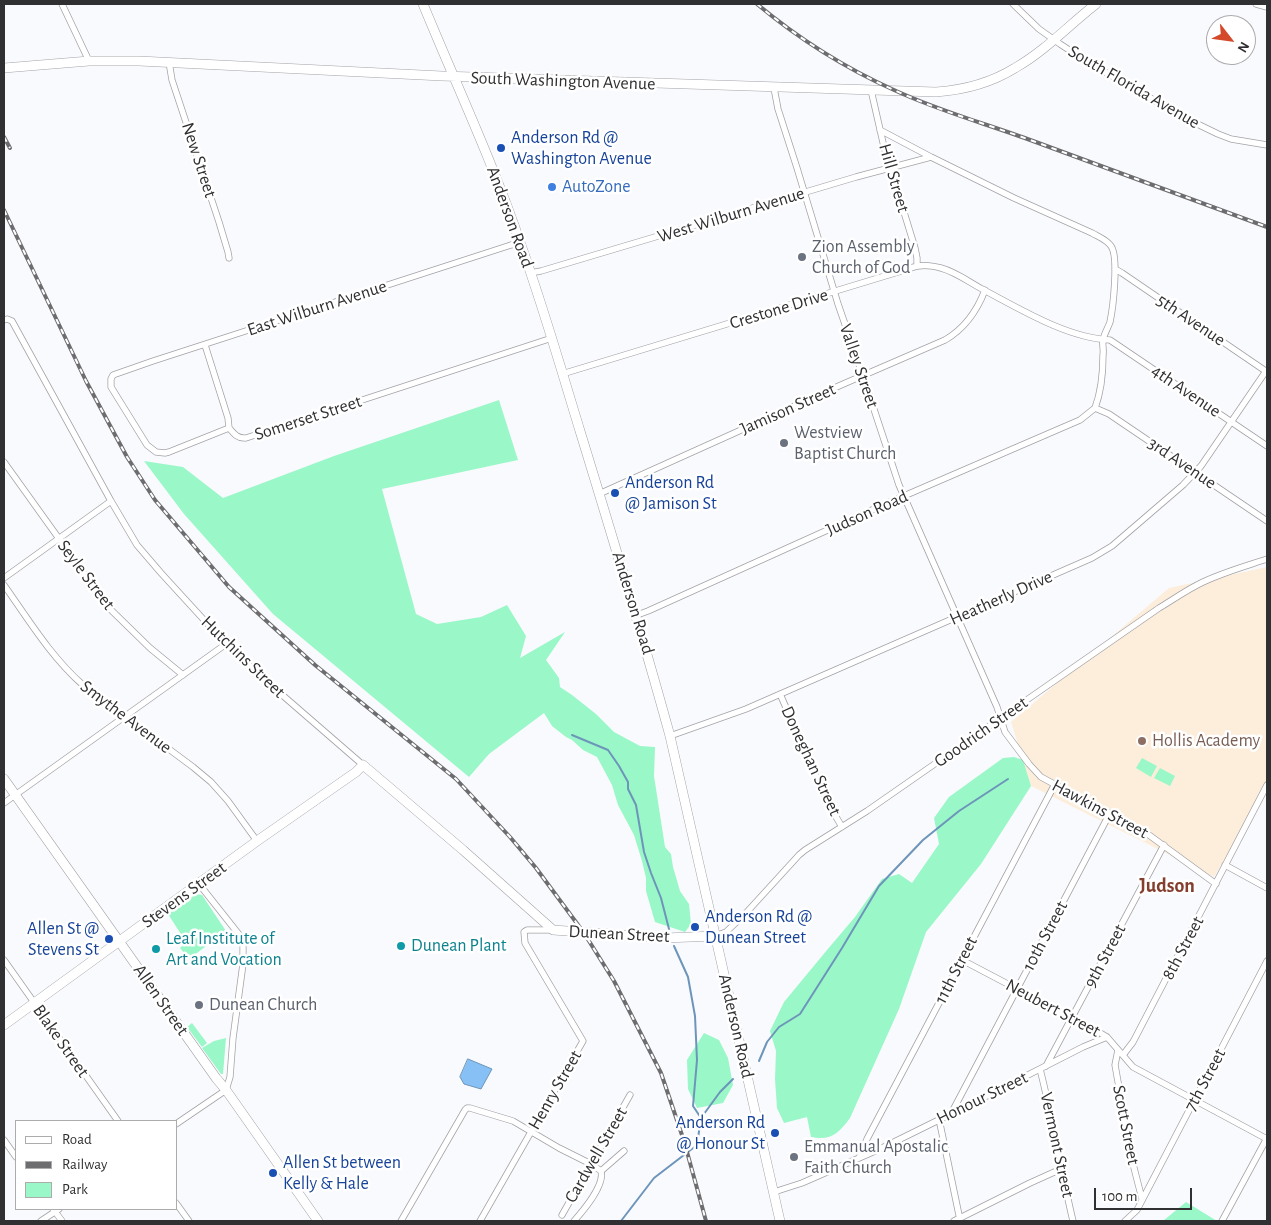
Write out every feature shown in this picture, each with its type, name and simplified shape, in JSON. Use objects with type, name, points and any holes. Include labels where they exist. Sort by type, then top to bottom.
[{"type":"main road","name":"Anderson Road","points":[[423,4],[521,243],[637,615],[670,736],[780,1221]]},
{"type":"main road","name":"South Washington Avenue","points":[[4,68],[88,61],[169,62],[454,77],[774,88],[955,91],[994,79],[1015,68],[1033,56],[1096,4]]},
{"type":"main road","name":"Stevens Street","points":[[4,1025],[356,772],[363,765]]},
{"type":"main road","name":"Hutchins Street","points":[[363,765],[553,930]]},
{"type":"main road","name":"Allen Street","points":[[4,779],[318,1221]]},
{"type":"main road","name":"Dunean Street","points":[[553,930],[665,938],[715,936]]},
{"type":"street","points":[[62,4],[88,61]]},
{"type":"street","name":"South Florida Avenue","points":[[1013,4],[1053,39],[1086,61],[1203,128],[1232,139],[1267,145]]},
{"type":"street","points":[[1256,4],[1267,7]]},
{"type":"street","name":"New Street","points":[[169,62],[172,80],[229,258]]},
{"type":"street","name":"Valley Street","points":[[774,88],[778,109],[834,292],[899,486],[1001,718]]},
{"type":"street","name":"Hill Street","points":[[871,90],[880,130],[915,248],[918,265]]},
{"type":"street","points":[[880,130],[1109,244],[1114,256],[1113,296],[1108,330],[1103,340],[1104,354],[1095,408]]},
{"type":"street","name":"West Wilburn Avenue","points":[[530,273],[804,192],[931,157]]},
{"type":"street","name":"East Wilburn Avenue","points":[[113,375],[521,243]]},
{"type":"street","name":"Crestone Drive","points":[[562,374],[918,265],[945,270],[1051,324],[1091,338],[1103,340]]},
{"type":"street","name":"5th Avenue","points":[[1114,269],[1267,371]]},
{"type":"street","name":"Jamison Street","points":[[599,494],[954,335],[968,321],[985,290]]},
{"type":"street","name":"Hutchins Street","points":[[7,320],[17,330],[137,545],[226,644],[363,765]]},
{"type":"street","name":"Somerset Street","points":[[113,375],[110,384],[147,445],[156,452],[165,454],[229,428],[239,438],[246,438],[552,338]]},
{"type":"street","name":"4th Avenue","points":[[1103,340],[1110,340],[1119,345],[1267,446]]},
{"type":"street","points":[[205,345],[228,418],[229,428]]},
{"type":"street","name":"Heatherly Drive","points":[[670,736],[746,709],[958,618],[1100,554],[1147,516],[1201,466],[1267,371]]},
{"type":"street","name":"3rd Avenue","points":[[1095,408],[1109,414],[1267,521]]},
{"type":"street","name":"Judson Road","points":[[637,615],[1080,420],[1095,408]]},
{"type":"street","name":"Seyle Street","points":[[4,462],[108,607],[150,648],[183,675]]},
{"type":"street","points":[[4,578],[112,501]]},
{"type":"street","name":"Goodrich Street","points":[[715,936],[726,932],[746,913],[805,850],[868,811],[1159,608],[1203,582],[1267,559]]},
{"type":"street","name":"Smythe Avenue","points":[[4,585],[64,668],[82,685],[193,766],[211,782],[228,801],[257,842]]},
{"type":"street","points":[[4,803],[226,644]]},
{"type":"street","name":"Doneghan Street","points":[[780,694],[829,804],[842,827]]},
{"type":"street","name":"Hawkins Street","points":[[1001,718],[1005,732],[1028,764],[1044,780],[1055,784],[1149,835],[1216,884]]},
{"type":"street","name":"11th Street","points":[[859,1158],[867,1139],[1055,784]]},
{"type":"street","name":"8th Street","points":[[1123,1055],[1134,1042],[1267,785]]},
{"type":"street","name":"10th Street","points":[[952,1113],[1110,813]]},
{"type":"street","name":"9th Street","points":[[1043,1068],[1072,1018],[1164,845]]},
{"type":"street","points":[[1225,865],[1267,888]]},
{"type":"street","points":[[178,1123],[226,1090],[230,1077],[243,964],[243,943],[241,938],[199,884]]},
{"type":"street","name":"Henry Street","points":[[480,1221],[583,1041],[525,943],[524,932],[527,930],[553,930]]},
{"type":"street","name":"Blake Street","points":[[4,960],[117,1120]]},
{"type":"street","name":"Neubert Street","points":[[962,960],[1107,1037],[1133,1067],[1267,1138]]},
{"type":"street","name":"7th Street","points":[[1125,1221],[1134,1213],[1142,1199],[1267,962]]},
{"type":"street","name":"Honour Street","points":[[774,1192],[802,1184],[859,1158],[1083,1047],[1107,1037]]},
{"type":"street","name":"Scott Street","points":[[1118,1050],[1115,1065],[1132,1160],[1142,1199]]},
{"type":"street","name":"Vermont Street","points":[[1043,1068],[1061,1169],[1073,1221]]},
{"type":"street","name":"Cardwell Street","points":[[562,1215],[630,1096]]},
{"type":"street","points":[[401,1221],[467,1108],[507,1119],[601,1171],[602,1179],[595,1192],[574,1221]]},
{"type":"street","points":[[939,1120],[958,1220],[1061,1169]]},
{"type":"street","points":[[1222,1221],[1267,1138]]},
{"type":"street","points":[[4,1140],[15,1156]]},
{"type":"street","points":[[601,1171],[624,1151]]},
{"type":"street","points":[[178,1206],[189,1221]]},
{"type":"street","points":[[41,1221],[55,1210],[62,1221]]},
{"type":"shaded area","name":"Hollis Academy","points":[[1267,567],[1267,786],[1214,877],[1031,786],[1011,722],[1169,588]]},
{"type":"green space","points":[[499,400],[518,460],[382,489],[416,614],[437,624],[481,617],[507,605],[526,636],[520,658],[565,632],[546,660],[559,678],[560,687],[596,714],[614,732],[640,746],[655,747],[654,776],[665,847],[671,854],[680,891],[689,904],[691,924],[685,932],[655,922],[646,891],[646,878],[642,861],[634,835],[618,805],[612,785],[597,757],[583,750],[552,726],[544,713],[489,754],[469,777],[273,614],[184,514],[144,461],[183,467],[223,498],[334,456]]},
{"type":"green space","points":[[1014,757],[1023,760],[1031,786],[981,864],[926,932],[899,1009],[850,1118],[838,1132],[824,1138],[811,1137],[807,1117],[784,1123],[777,1108],[776,1051],[770,1031],[784,1002],[855,917],[882,879],[899,874],[912,883],[939,844],[934,818],[949,797],[1003,758]]},
{"type":"green space","points":[[1142,758],[1157,766],[1151,777],[1136,768]]},
{"type":"green space","points":[[1160,768],[1175,776],[1170,786],[1154,778]]},
{"type":"green space","points":[[196,894],[202,895],[226,931],[189,959],[180,948],[186,942],[168,914]]},
{"type":"green space","points":[[192,1023],[207,1043],[202,1047],[187,1027]]},
{"type":"green space","points":[[704,1033],[719,1040],[728,1058],[733,1085],[723,1103],[697,1108],[688,1089],[687,1060]]},
{"type":"green space","points":[[226,1038],[223,1074],[221,1074],[202,1048],[214,1041]]},
{"type":"green space","points":[[1186,1202],[1217,1221],[1163,1221]]},
{"type":"water","points":[[468,1059],[492,1069],[481,1089],[464,1084],[460,1077]]},
{"type":"waterway","points":[[572,735],[608,750],[628,782],[628,789],[636,805],[644,852],[661,898],[669,929]]},
{"type":"waterway","points":[[759,1061],[767,1042],[779,1027],[800,1014],[879,886],[923,840],[959,811],[1008,779]]},
{"type":"waterway","points":[[674,946],[688,977],[695,1016],[697,1060],[693,1106],[701,1118]]},
{"type":"waterway","points":[[621,1221],[654,1178],[697,1145],[701,1118],[720,1092],[733,1079]]},
{"type":"railway","points":[[757,4],[823,52],[858,72],[911,98],[1267,227]]},
{"type":"railway","points":[[4,137],[10,148]]},
{"type":"railway","points":[[4,210],[86,381],[127,457],[155,500],[229,587],[315,665],[456,779],[536,868],[584,933],[614,981],[661,1073],[684,1141],[706,1221]]},
{"type":"place","name":"Anderson Rd @ Washington Avenue","points":[[501,148]]},
{"type":"place","name":"AutoZone","points":[[552,187]]},
{"type":"place","name":"Zion Assembly Church of God","points":[[802,257]]},
{"type":"place","name":"Westview Baptist Church","points":[[784,443]]},
{"type":"place","name":"Anderson Rd @ Jamison St","points":[[615,493]]},
{"type":"place","name":"Hollis Academy","points":[[1142,741]]},
{"type":"place","name":"Anderson Rd @ Dunean Street","points":[[695,927]]},
{"type":"place","name":"Allen St @ Stevens St","points":[[109,939]]},
{"type":"place","name":"Dunean Plant","points":[[401,946]]},
{"type":"place","name":"Leaf Institute of Art and Vocation","points":[[156,949]]},
{"type":"place","name":"Dunean Church","points":[[199,1005]]},
{"type":"place","name":"Anderson Rd @ Honour St","points":[[775,1133]]},
{"type":"place","name":"Emmanual Apostalic Faith Church","points":[[794,1157]]},
{"type":"place","name":"Allen St between Kelly & Hale","points":[[273,1173]]},
{"type":"district","name":"Judson","points":[[1167,886]]}]
